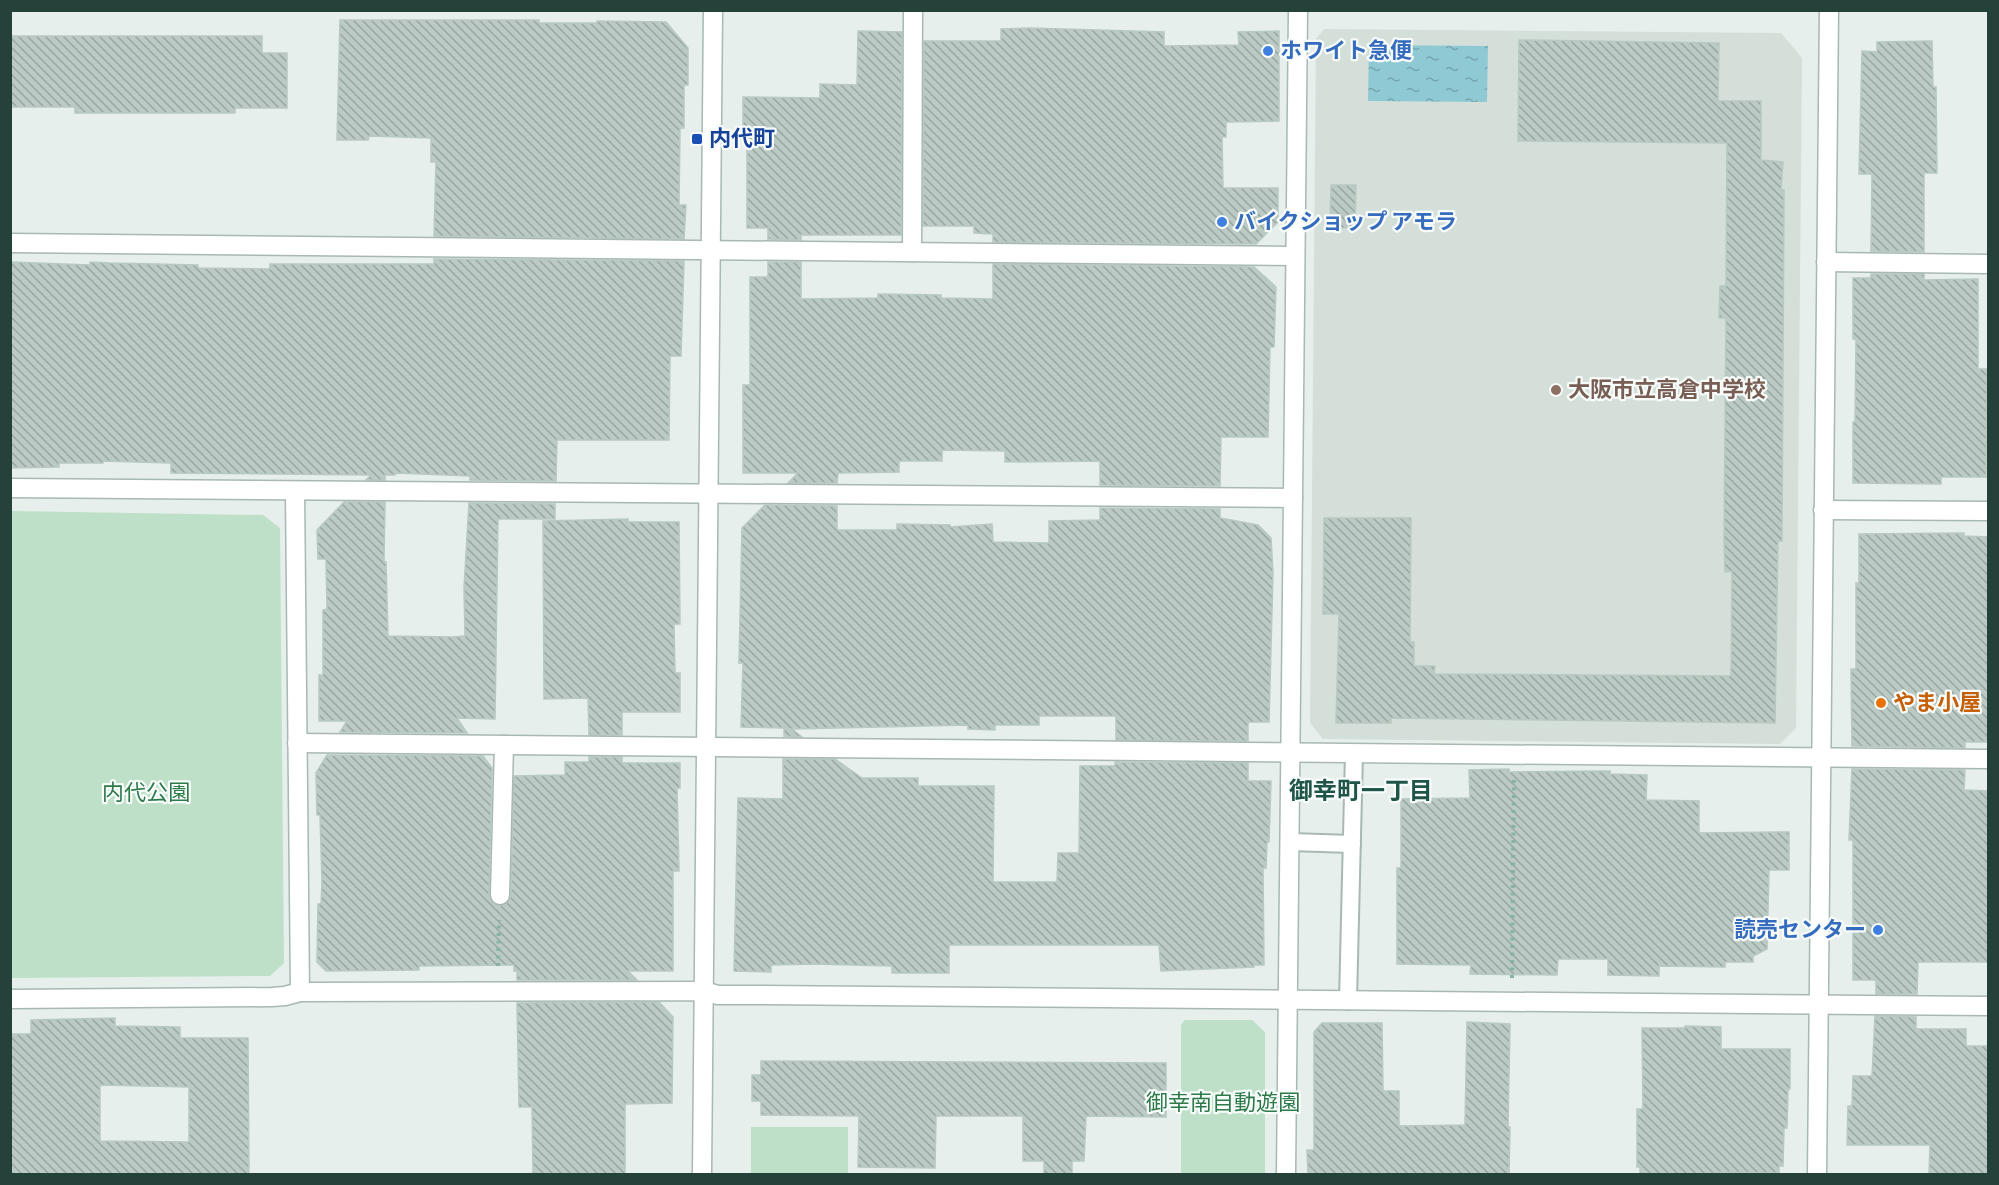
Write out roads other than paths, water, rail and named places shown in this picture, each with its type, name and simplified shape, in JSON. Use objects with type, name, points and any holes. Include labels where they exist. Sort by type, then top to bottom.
[{"type":"street","points":[[702,1174],[713,10]]},
{"type":"street","points":[[912,252],[913,10]]},
{"type":"street","points":[[1286,1174],[1298,10]]},
{"type":"street","points":[[1817,1174],[1829,10]]},
{"type":"street","points":[[10,243],[1295,256]]},
{"type":"street","points":[[1826,262],[1989,264]]},
{"type":"street","points":[[10,488],[1293,498]]},
{"type":"street","points":[[295,491],[300,992]]},
{"type":"street","points":[[1824,510],[1989,512]]},
{"type":"street","points":[[297,743],[1989,759]]},
{"type":"street","points":[[500,895],[504,745]]},
{"type":"street","points":[[10,999],[272,997],[300,992],[704,991],[718,995],[1989,1006]]},
{"type":"lane","points":[[1348,1001],[1354,753]]},
{"type":"lane","points":[[1290,842],[1352,843]]},
{"type":"water","points":[[1369,45],[1488,46],[1487,102],[1368,101]]},
{"type":"place","name":"ホワイト急便","points":[[1268,51]]},
{"type":"place","name":"内代町","points":[[697,139]]},
{"type":"place","name":"バイクショップ アモラ","points":[[1222,222]]},
{"type":"place","name":"大阪市立高倉中学校","points":[[1556,390]]},
{"type":"place","name":"やま小屋","points":[[1881,703]]},
{"type":"place","name":"読売センター","points":[[1878,930]]},
{"type":"district","name":"御幸町一丁目","points":[[1361,792]]},
{"type":"park label","name":"内代公園","points":[[146,793]]},
{"type":"park label","name":"御幸南自動遊園","points":[[1223,1103]]}]
